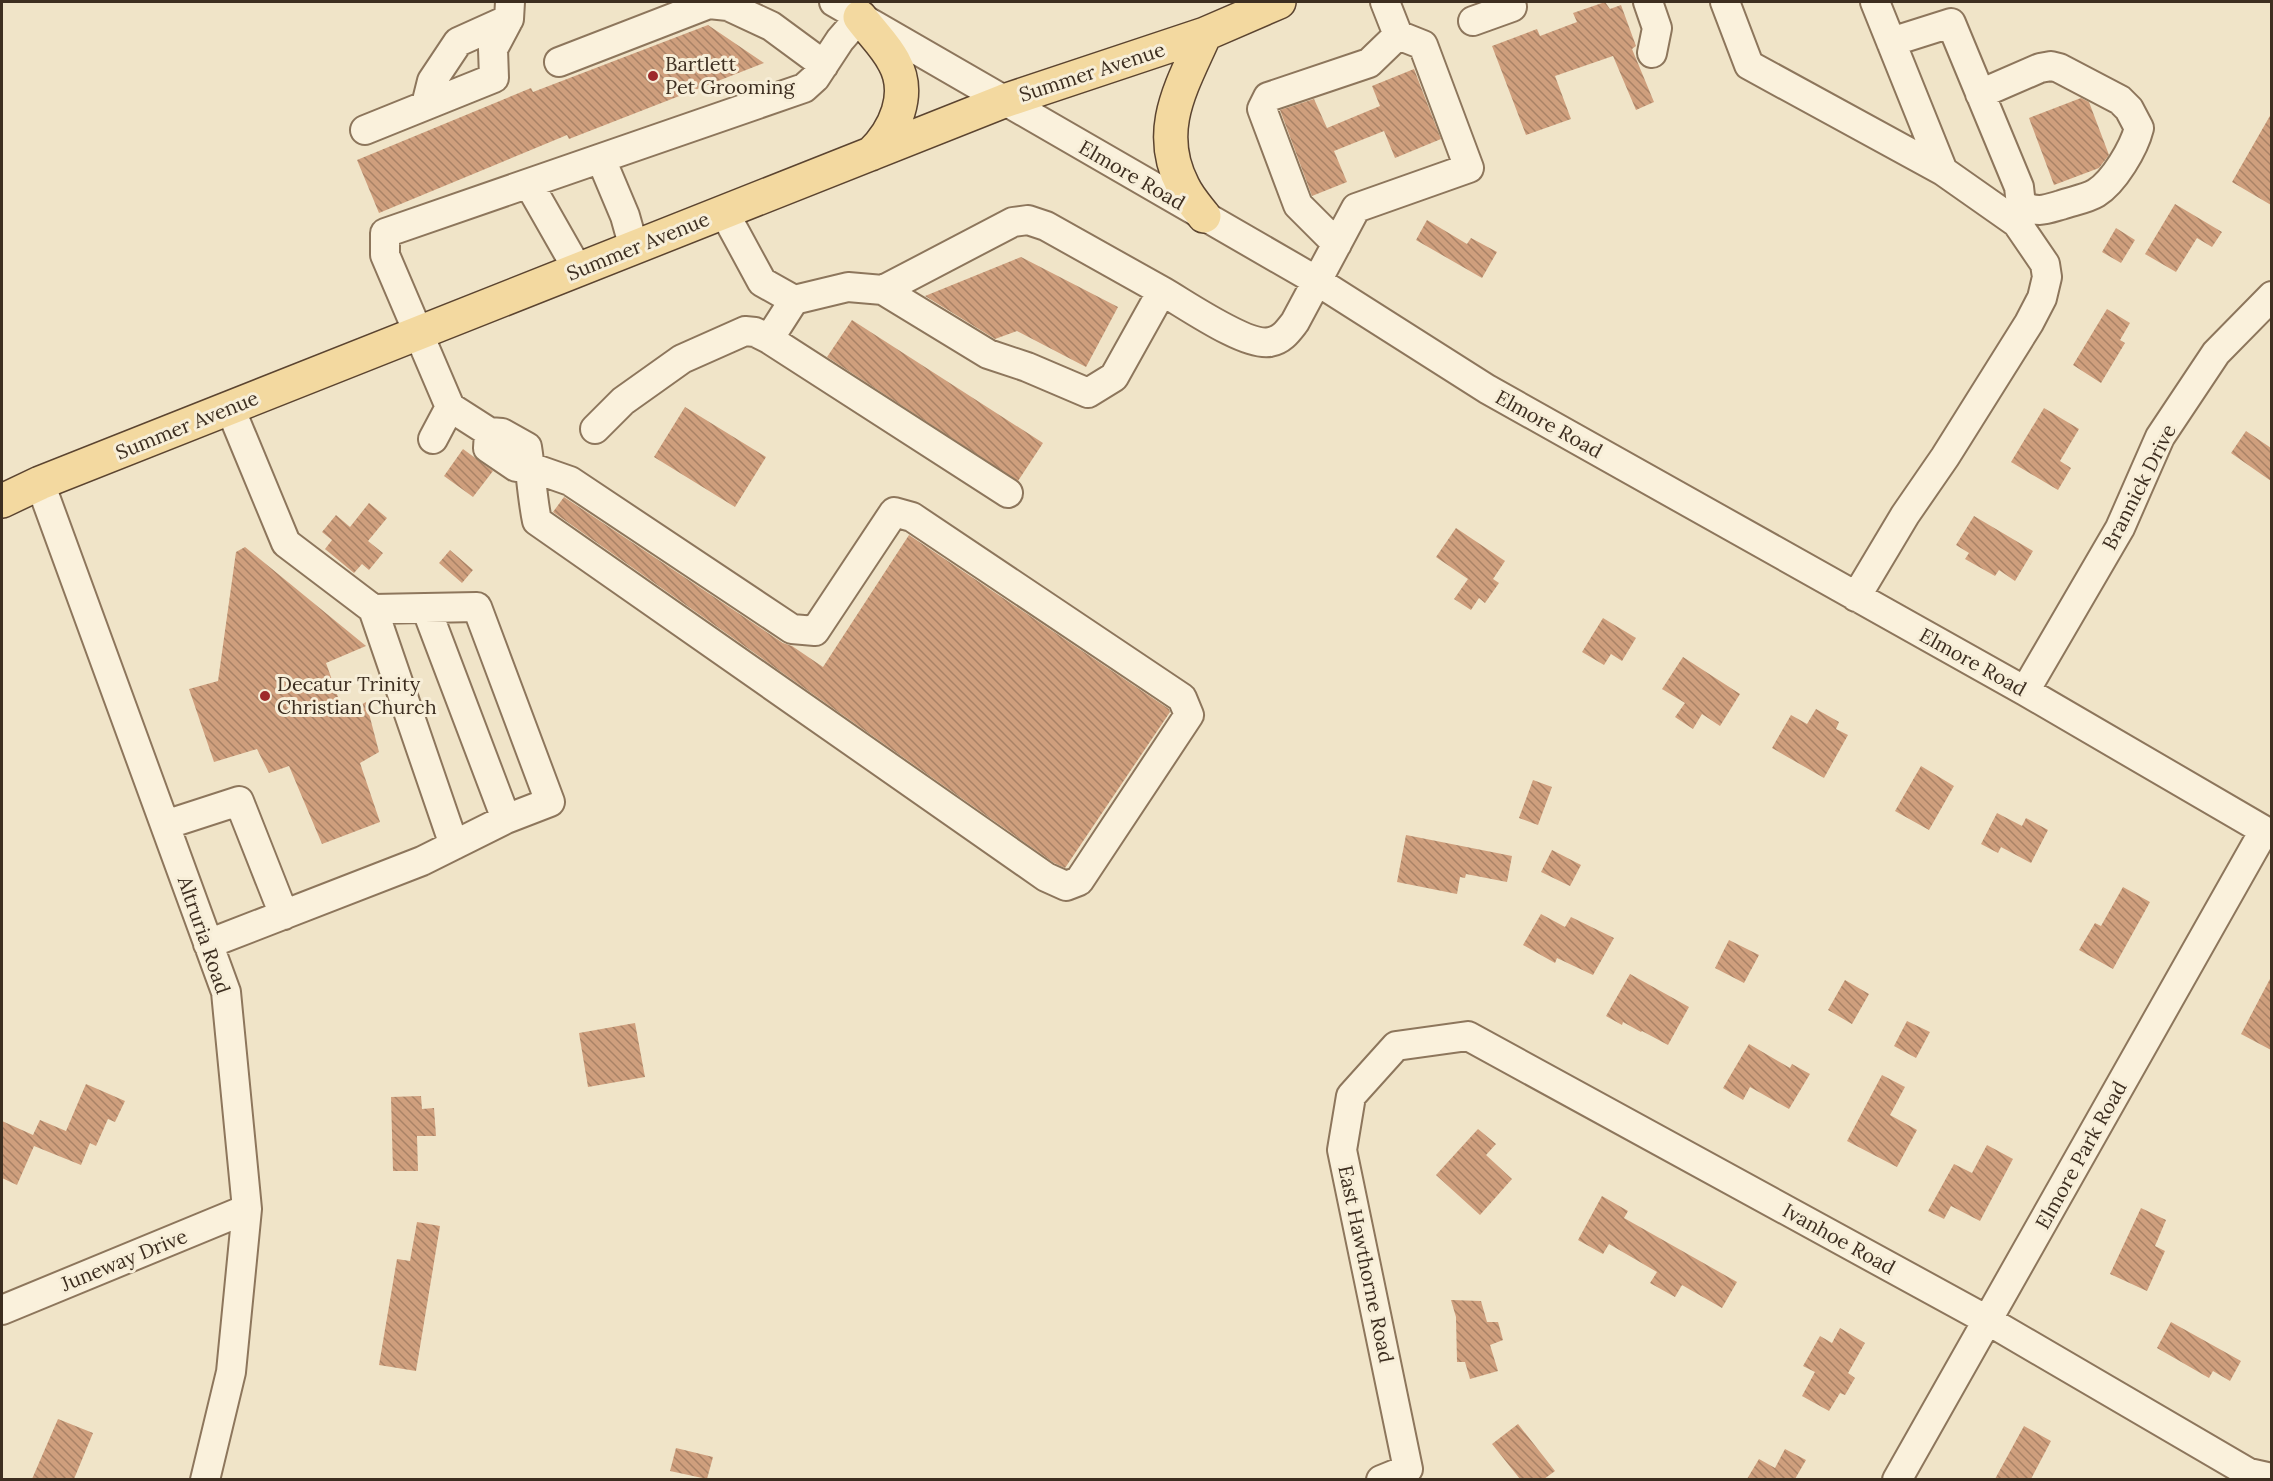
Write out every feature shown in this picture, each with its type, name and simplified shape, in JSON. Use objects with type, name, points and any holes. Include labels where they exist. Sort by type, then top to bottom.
[{"type":"main road","name":"Summer Avenue","points":[[2,501],[40,483],[1004,101],[1205,34],[1279,2]]},
{"type":"main road","points":[[847,9],[894,62],[902,84],[900,105],[893,125],[885,140],[870,154]]},
{"type":"main road","points":[[1204,216],[1184,189],[1174,168],[1169,131],[1172,112],[1205,34]]},
{"type":"street","points":[[883,290],[1012,222],[1028,220],[1046,226],[1248,340],[1269,343],[1281,338],[1295,322],[1356,208],[1469,168],[1423,45],[1398,35],[1385,2]]},
{"type":"street","points":[[1473,21],[1512,7],[1510,2]]},
{"type":"street","points":[[1648,2],[1657,28],[1652,53]]},
{"type":"street","points":[[1725,2],[1749,65],[2019,214],[2042,211],[2095,195],[2116,173],[2136,140],[2139,128],[2129,109],[2120,100],[2060,68],[2051,66],[2040,68],[1980,94]]},
{"type":"street","points":[[1875,2],[1943,171]]},
{"type":"street","points":[[559,62],[709,4],[728,6],[771,26],[824,65]]},
{"type":"street","points":[[530,467],[570,481],[792,629],[815,631],[894,512],[912,517],[1182,698],[1189,715],[1079,881],[1066,886],[1046,877],[537,521],[527,447],[502,433],[489,432],[450,407],[385,255],[386,232],[804,88],[815,78],[840,40],[847,9]]},
{"type":"street","name":"Elmore Road","points":[[847,9],[1317,281],[1487,389],[2025,691],[2268,833]]},
{"type":"street","points":[[365,130],[494,78],[493,49],[510,10]]},
{"type":"street","points":[[426,105],[432,81],[458,42],[510,10]]},
{"type":"street","points":[[1856,597],[1905,515],[1945,457],[2029,323],[2042,298],[2047,277],[2045,264],[2019,214],[2019,187],[1951,23],[1891,42]]},
{"type":"street","points":[[1337,244],[1298,205],[1262,109],[1268,97],[1369,63],[1398,35]]},
{"type":"street","points":[[601,159],[625,216],[634,248]]},
{"type":"street","points":[[529,184],[578,270]]},
{"type":"street","points":[[724,212],[762,282],[794,300],[848,287],[883,290],[988,354],[1027,367],[1088,393],[1114,377],[1162,291]]},
{"type":"street","name":"Brannick Drive","points":[[2025,691],[2120,528],[2160,437],[2216,353],[2271,296]]},
{"type":"street","points":[[769,339],[794,300]]},
{"type":"street","points":[[595,429],[623,401],[682,359],[746,331],[755,332],[1008,493]]},
{"type":"street","points":[[433,440],[450,407]]},
{"type":"street","points":[[230,408],[286,543],[373,609],[454,845]]},
{"type":"street","name":"Altruria Road","points":[[40,483],[226,992],[247,1209],[231,1372],[205,1479]]},
{"type":"street","points":[[208,944],[422,861],[506,819],[550,802],[477,607],[373,609]]},
{"type":"street","points":[[426,608],[506,819]]},
{"type":"street","points":[[165,825],[239,801],[284,915]]},
{"type":"street","name":"Elmore Park Road","points":[[1898,1479],[2268,833]]},
{"type":"street","name":"Ivanhoe Road","points":[[1396,1046],[1468,1036],[1987,1320],[2249,1473],[2271,1478]]},
{"type":"street","name":"East Hawthorne Road","points":[[1381,1479],[1413,1474],[1342,1150],[1351,1096],[1396,1046]]},
{"type":"street","name":"Juneway Drive","points":[[2,1310],[247,1209]]},
{"type":"building","points":[[1605,2],[1610,9],[1621,5],[1636,46],[1632,49],[1654,102],[1636,110],[1613,56],[1555,76],[1571,119],[1526,135],[1492,46],[1537,29],[1540,36],[1577,22],[1573,13]]},
{"type":"building","points":[[708,25],[764,63],[569,139],[567,135],[379,213],[357,160],[531,88],[533,92]]},
{"type":"building","points":[[1414,69],[1441,139],[1395,158],[1384,131],[1334,151],[1347,182],[1312,196],[1280,110],[1314,99],[1327,128],[1380,106],[1372,86]]},
{"type":"building","points":[[2081,98],[2089,102],[2109,155],[2099,168],[2054,185],[2029,118]]},
{"type":"building","points":[[2271,114],[2271,205],[2232,182]]},
{"type":"building","points":[[2175,204],[2222,232],[2212,247],[2197,238],[2176,272],[2145,254]]},
{"type":"building","points":[[1427,220],[1467,244],[1471,238],[1497,252],[1482,278],[1416,240]]},
{"type":"building","points":[[2116,228],[2135,240],[2121,263],[2102,252]]},
{"type":"building","points":[[1021,257],[1118,307],[1086,367],[1017,331],[995,339],[925,296]]},
{"type":"building","points":[[2107,309],[2130,323],[2120,340],[2125,343],[2101,383],[2073,365]]},
{"type":"building","points":[[852,320],[1043,443],[1018,481],[827,357]]},
{"type":"building","points":[[685,407],[766,457],[735,507],[654,457]]},
{"type":"building","points":[[2044,408],[2079,429],[2060,461],[2071,468],[2058,490],[2011,462]]},
{"type":"building","points":[[2246,431],[2271,448],[2271,481],[2231,453]]},
{"type":"building","points":[[463,449],[493,471],[473,497],[444,476]]},
{"type":"building","points":[[564,497],[783,643],[792,646],[823,667],[909,535],[1169,709],[1170,712],[1065,868],[1054,863],[553,512]]},
{"type":"building","points":[[369,503],[387,518],[368,541],[383,553],[369,570],[362,564],[354,573],[325,549],[332,540],[322,532],[336,515],[350,527]]},
{"type":"building","points":[[1974,516],[2033,551],[2015,581],[1999,570],[1995,576],[1965,559],[1969,553],[1956,545]]},
{"type":"building","points":[[1456,528],[1505,561],[1493,579],[1499,583],[1485,603],[1479,598],[1471,610],[1454,599],[1468,579],[1436,557]]},
{"type":"building","name":"Decatur Trinity Christian Church","points":[[245,547],[366,646],[326,663],[344,714],[366,702],[379,752],[360,763],[380,822],[322,844],[289,766],[269,773],[257,749],[214,762],[189,689],[218,681],[236,552]]},
{"type":"building","points":[[450,550],[473,570],[462,583],[439,563]]},
{"type":"building","points":[[1603,618],[1636,638],[1622,661],[1611,654],[1604,665],[1582,652]]},
{"type":"building","points":[[1683,657],[1740,694],[1720,726],[1702,714],[1693,729],[1675,717],[1685,703],[1662,689]]},
{"type":"building","points":[[1816,709],[1839,722],[1836,729],[1848,735],[1824,778],[1772,748],[1791,715],[1807,724]]},
{"type":"building","points":[[1921,766],[1954,786],[1929,830],[1895,811]]},
{"type":"building","points":[[1533,780],[1552,787],[1538,825],[1519,818]]},
{"type":"building","points":[[1997,813],[2022,826],[2026,818],[2048,830],[2031,863],[2001,847],[1998,853],[1981,844]]},
{"type":"building","points":[[1406,835],[1512,856],[1507,882],[1466,874],[1465,878],[1460,877],[1457,894],[1397,882]]},
{"type":"building","points":[[1552,850],[1581,865],[1570,886],[1541,872]]},
{"type":"building","points":[[2123,887],[2150,902],[2113,969],[2079,950],[2095,923],[2101,926]]},
{"type":"building","points":[[1541,914],[1565,927],[1571,917],[1614,938],[1593,975],[1557,958],[1555,963],[1523,945]]},
{"type":"building","points":[[1729,940],[1759,955],[1744,983],[1715,968]]},
{"type":"building","points":[[1630,974],[1689,1007],[1668,1045],[1606,1016]]},
{"type":"building","points":[[2271,977],[2271,1050],[2241,1034]]},
{"type":"building","points":[[1845,980],[1869,994],[1852,1024],[1828,1010]]},
{"type":"building","points":[[1907,1021],[1930,1032],[1916,1058],[1894,1046]]},
{"type":"building","points":[[635,1023],[645,1077],[588,1087],[579,1033]]},
{"type":"building","points":[[1749,1044],[1790,1068],[1792,1064],[1810,1074],[1789,1109],[1750,1087],[1743,1100],[1723,1088]]},
{"type":"building","points":[[1882,1075],[1905,1087],[1890,1115],[1917,1130],[1897,1167],[1847,1141]]},
{"type":"building","points":[[86,1084],[125,1101],[115,1122],[108,1119],[96,1146],[90,1143],[81,1165],[34,1146],[17,1185],[2,1178],[2,1121],[33,1135],[40,1120],[66,1131]]},
{"type":"building","points":[[421,1096],[422,1109],[434,1108],[436,1136],[417,1136],[418,1171],[393,1171],[391,1097]]},
{"type":"building","points":[[1478,1129],[1496,1144],[1486,1155],[1512,1179],[1480,1215],[1436,1175]]},
{"type":"building","points":[[1987,1145],[2013,1159],[1980,1221],[1951,1206],[1944,1219],[1928,1211],[1954,1164],[1972,1173]]},
{"type":"building","points":[[1602,1196],[1628,1211],[1624,1218],[1737,1282],[1722,1308],[1682,1285],[1675,1297],[1650,1283],[1657,1272],[1609,1244],[1603,1254],[1578,1240]]},
{"type":"building","points":[[2141,1208],[2166,1220],[2155,1246],[2165,1251],[2147,1291],[2110,1274]]},
{"type":"building","points":[[417,1222],[440,1226],[416,1371],[379,1365],[397,1259],[410,1261]]},
{"type":"building","points":[[1451,1300],[1481,1301],[1487,1322],[1498,1322],[1503,1340],[1490,1345],[1498,1371],[1470,1379],[1465,1362],[1457,1362],[1456,1317]]},
{"type":"building","points":[[2171,1322],[2241,1361],[2230,1381],[2213,1371],[2209,1378],[2157,1348]]},
{"type":"building","points":[[1840,1328],[1865,1343],[1848,1373],[1855,1378],[1845,1395],[1840,1393],[1829,1411],[1802,1396],[1815,1372],[1803,1366],[1820,1336],[1832,1343]]},
{"type":"building","points":[[58,1419],[93,1433],[74,1479],[32,1479]]},
{"type":"building","points":[[1518,1424],[1555,1471],[1544,1479],[1520,1479],[1492,1444]]},
{"type":"building","points":[[2024,1426],[2051,1441],[2031,1479],[1995,1479]]},
{"type":"building","points":[[676,1448],[713,1457],[707,1479],[670,1471]]},
{"type":"building","points":[[1785,1449],[1806,1460],[1795,1479],[1747,1479],[1759,1459],[1775,1468]]},
{"type":"place","name":"Bartlett Pet Grooming","points":[[653,76]]},
{"type":"place","name":"Decatur Trinity Christian Church","points":[[265,696]]}]
